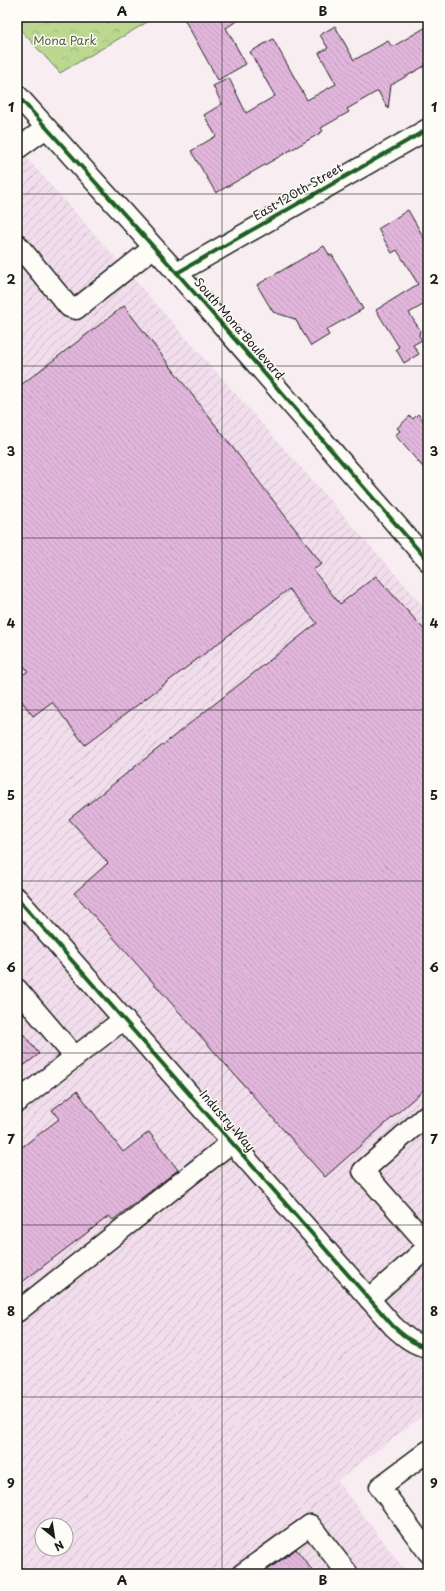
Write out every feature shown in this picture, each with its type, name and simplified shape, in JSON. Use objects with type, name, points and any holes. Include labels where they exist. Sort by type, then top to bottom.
[{"type":"street","name":"South Mona Boulevard","points":[[17,95],[177,273],[428,561]]},
{"type":"street","points":[[17,149],[46,128]]},
{"type":"street","name":"East 120th Street","points":[[177,273],[428,129]]},
{"type":"street","points":[[17,244],[69,307],[76,309],[153,248]]},
{"type":"street","name":"Industry Way","points":[[17,898],[368,1299],[405,1337],[419,1346],[428,1347]]},
{"type":"street","points":[[17,989],[75,1057]]},
{"type":"street","points":[[17,1102],[124,1019]]},
{"type":"street","points":[[368,1299],[428,1246],[364,1171],[428,1114]]},
{"type":"street","points":[[17,1312],[232,1142]]},
{"type":"street","points":[[428,1451],[380,1486],[428,1552]]},
{"type":"street","points":[[242,1574],[310,1525],[348,1574]]},
{"type":"shaded area","points":[[17,147],[428,611],[428,1412],[337,1481],[408,1574],[17,1574]]},
{"type":"green space","name":"Mona Park","points":[[17,17],[156,17],[60,73],[17,26]]},
{"type":"building","points":[[183,17],[243,17],[226,28],[246,64],[218,80]]},
{"type":"building","points":[[335,26],[354,60],[388,41],[392,47],[428,26],[428,64],[391,85],[388,109],[378,91],[347,109],[349,112],[321,128],[323,131],[317,135],[216,193],[191,151],[216,136],[204,115],[222,104],[213,86],[229,78],[246,113],[275,96],[250,52],[273,39],[307,100],[336,84],[319,53],[328,48],[320,35]]},
{"type":"building","points":[[408,210],[428,245],[428,302],[409,313],[420,330],[419,336],[422,340],[413,345],[419,354],[404,363],[396,349],[399,347],[376,310],[418,284],[397,250],[392,253],[378,229]]},
{"type":"building","points":[[324,246],[330,256],[332,255],[363,309],[326,330],[329,335],[311,346],[295,319],[273,312],[257,285]]},
{"type":"building","points":[[124,306],[322,564],[313,570],[340,604],[376,576],[428,634],[428,1086],[325,1177],[74,893],[108,863],[69,819],[317,623],[289,589],[85,745],[52,702],[33,716],[17,695],[17,679],[28,671],[17,657],[17,388]]},
{"type":"building","points":[[418,414],[428,426],[428,473],[395,435],[400,431],[397,428],[410,416],[413,419]]},
{"type":"building","points":[[17,1026],[39,1054],[17,1071]]},
{"type":"building","points":[[77,1091],[123,1152],[149,1132],[178,1170],[113,1220],[109,1216],[17,1286],[17,1151],[59,1119],[52,1110]]},
{"type":"building","points":[[296,1549],[315,1574],[262,1574]]},
{"type":"cycle path","points":[[17,95],[177,273],[428,561]]},
{"type":"cycle path","points":[[177,273],[428,129]]},
{"type":"cycle path","points":[[17,898],[393,1326],[405,1337],[428,1347]]}]
